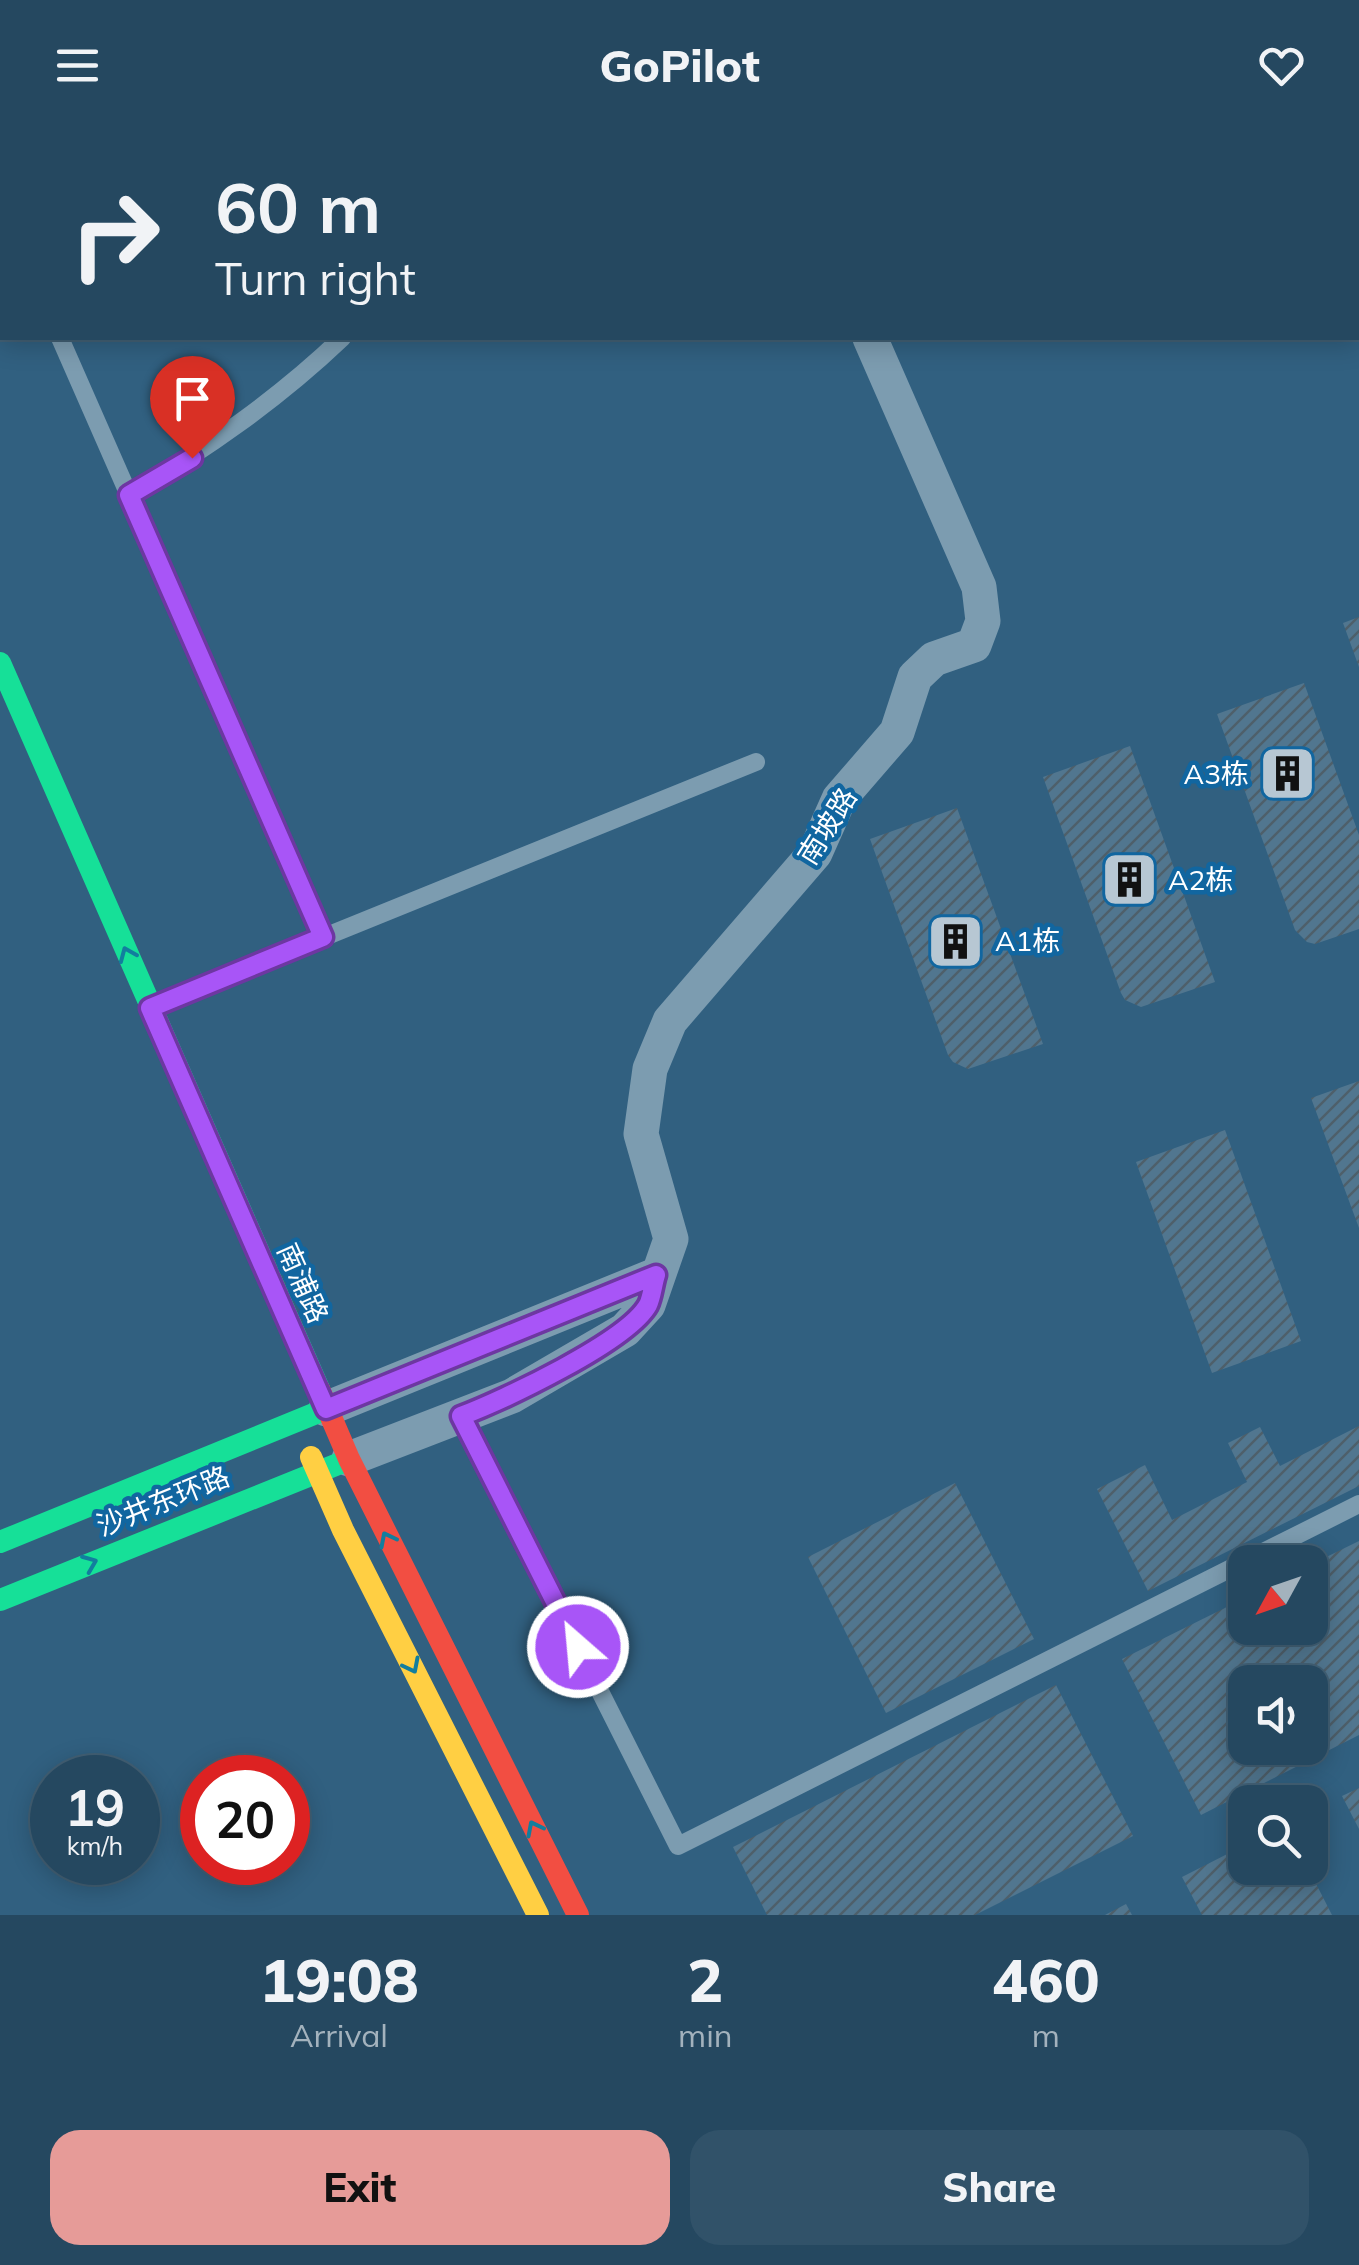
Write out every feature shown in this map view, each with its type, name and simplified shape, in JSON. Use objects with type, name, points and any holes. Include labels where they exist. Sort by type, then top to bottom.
[{"type":"street","name":"南坡路","points":[[333,1466],[512,1396],[624,1330],[648,1305],[671,1239],[641,1134],[650,1068],[670,1021],[815,854],[839,799],[896,732],[915,677],[934,659],[974,644],[982,621],[979,588],[871,340]]},
{"type":"street","name":"南浦路","points":[[0,662],[150,1008],[302,1411],[578,1915]]},
{"type":"street","points":[[302,1411],[656,1275]]},
{"type":"street","name":"南浦路","points":[[302,1411],[333,1466],[538,1915]]},
{"type":"street","name":"沙井东环路","points":[[0,1542],[302,1411]]},
{"type":"street","name":"沙井东环路","points":[[0,1600],[333,1466]]},
{"type":"lane","points":[[61,340],[323,937]]},
{"type":"lane","points":[[129,495],[253,416],[340,340]]},
{"type":"lane","points":[[150,1008],[756,762]]},
{"type":"lane","points":[[461,1416],[678,1846],[1359,1504]]},
{"type":"building","points":[[1359,617],[1359,667],[1343,623]]},
{"type":"building","name":"A3栋","points":[[1304,683],[1359,835],[1359,929],[1315,944],[1295,930],[1217,714]]},
{"type":"building","name":"A2栋","points":[[1130,746],[1215,982],[1141,1007],[1125,1000],[1121,993],[1043,777]]},
{"type":"building","name":"A1栋","points":[[957,808],[1043,1044],[968,1069],[948,1055],[870,839]]},
{"type":"building","points":[[1359,1081],[1359,1228],[1311,1098]]},
{"type":"building","points":[[1225,1130],[1301,1341],[1212,1373],[1136,1162]]},
{"type":"building","points":[[1359,1426],[1359,1486],[1240,1545],[1228,1545],[1228,1551],[1148,1591],[1097,1489],[1145,1465],[1172,1520],[1247,1482],[1228,1443],[1260,1427],[1280,1466]]},
{"type":"building","points":[[955,1483],[1034,1639],[886,1713],[808,1557]]},
{"type":"building","points":[[1359,1541],[1359,1735],[1328,1751],[1328,1665],[1228,1665],[1228,1765],[1300,1765],[1260,1785],[1228,1785],[1228,1801],[1201,1815],[1122,1659],[1228,1606],[1228,1645],[1328,1645],[1328,1556]]},
{"type":"building","points":[[1056,1685],[1133,1836],[975,1915],[767,1915],[733,1847]]},
{"type":"building","points":[[1359,1788],[1359,1829],[1342,1796]]},
{"type":"building","points":[[1228,1854],[1228,1885],[1317,1885],[1332,1915],[1202,1915],[1182,1877]]},
{"type":"building","points":[[1126,1904],[1132,1915],[1105,1915]]},
{"type":"traffic: fast","points":[[0,663],[319,1389]]},
{"type":"traffic: fast","points":[[0,1542],[326,1409]]},
{"type":"traffic: fast","points":[[0,1600],[348,1460]]},
{"type":"traffic: slow","points":[[311,1457],[343,1530],[538,1915]]},
{"type":"traffic: jam","points":[[319,1389],[349,1459],[578,1915]]},
{"type":"place","name":"A3栋","points":[[1288,774]]},
{"type":"place","name":"A2栋","points":[[1129,880]]},
{"type":"place","name":"A1栋","points":[[956,941]]},
{"type":"route","points":[[192,458],[129,495],[323,937],[150,1008],[326,1409],[656,1275],[648,1305],[624,1330],[512,1396],[461,1416],[578,1647]]}]
